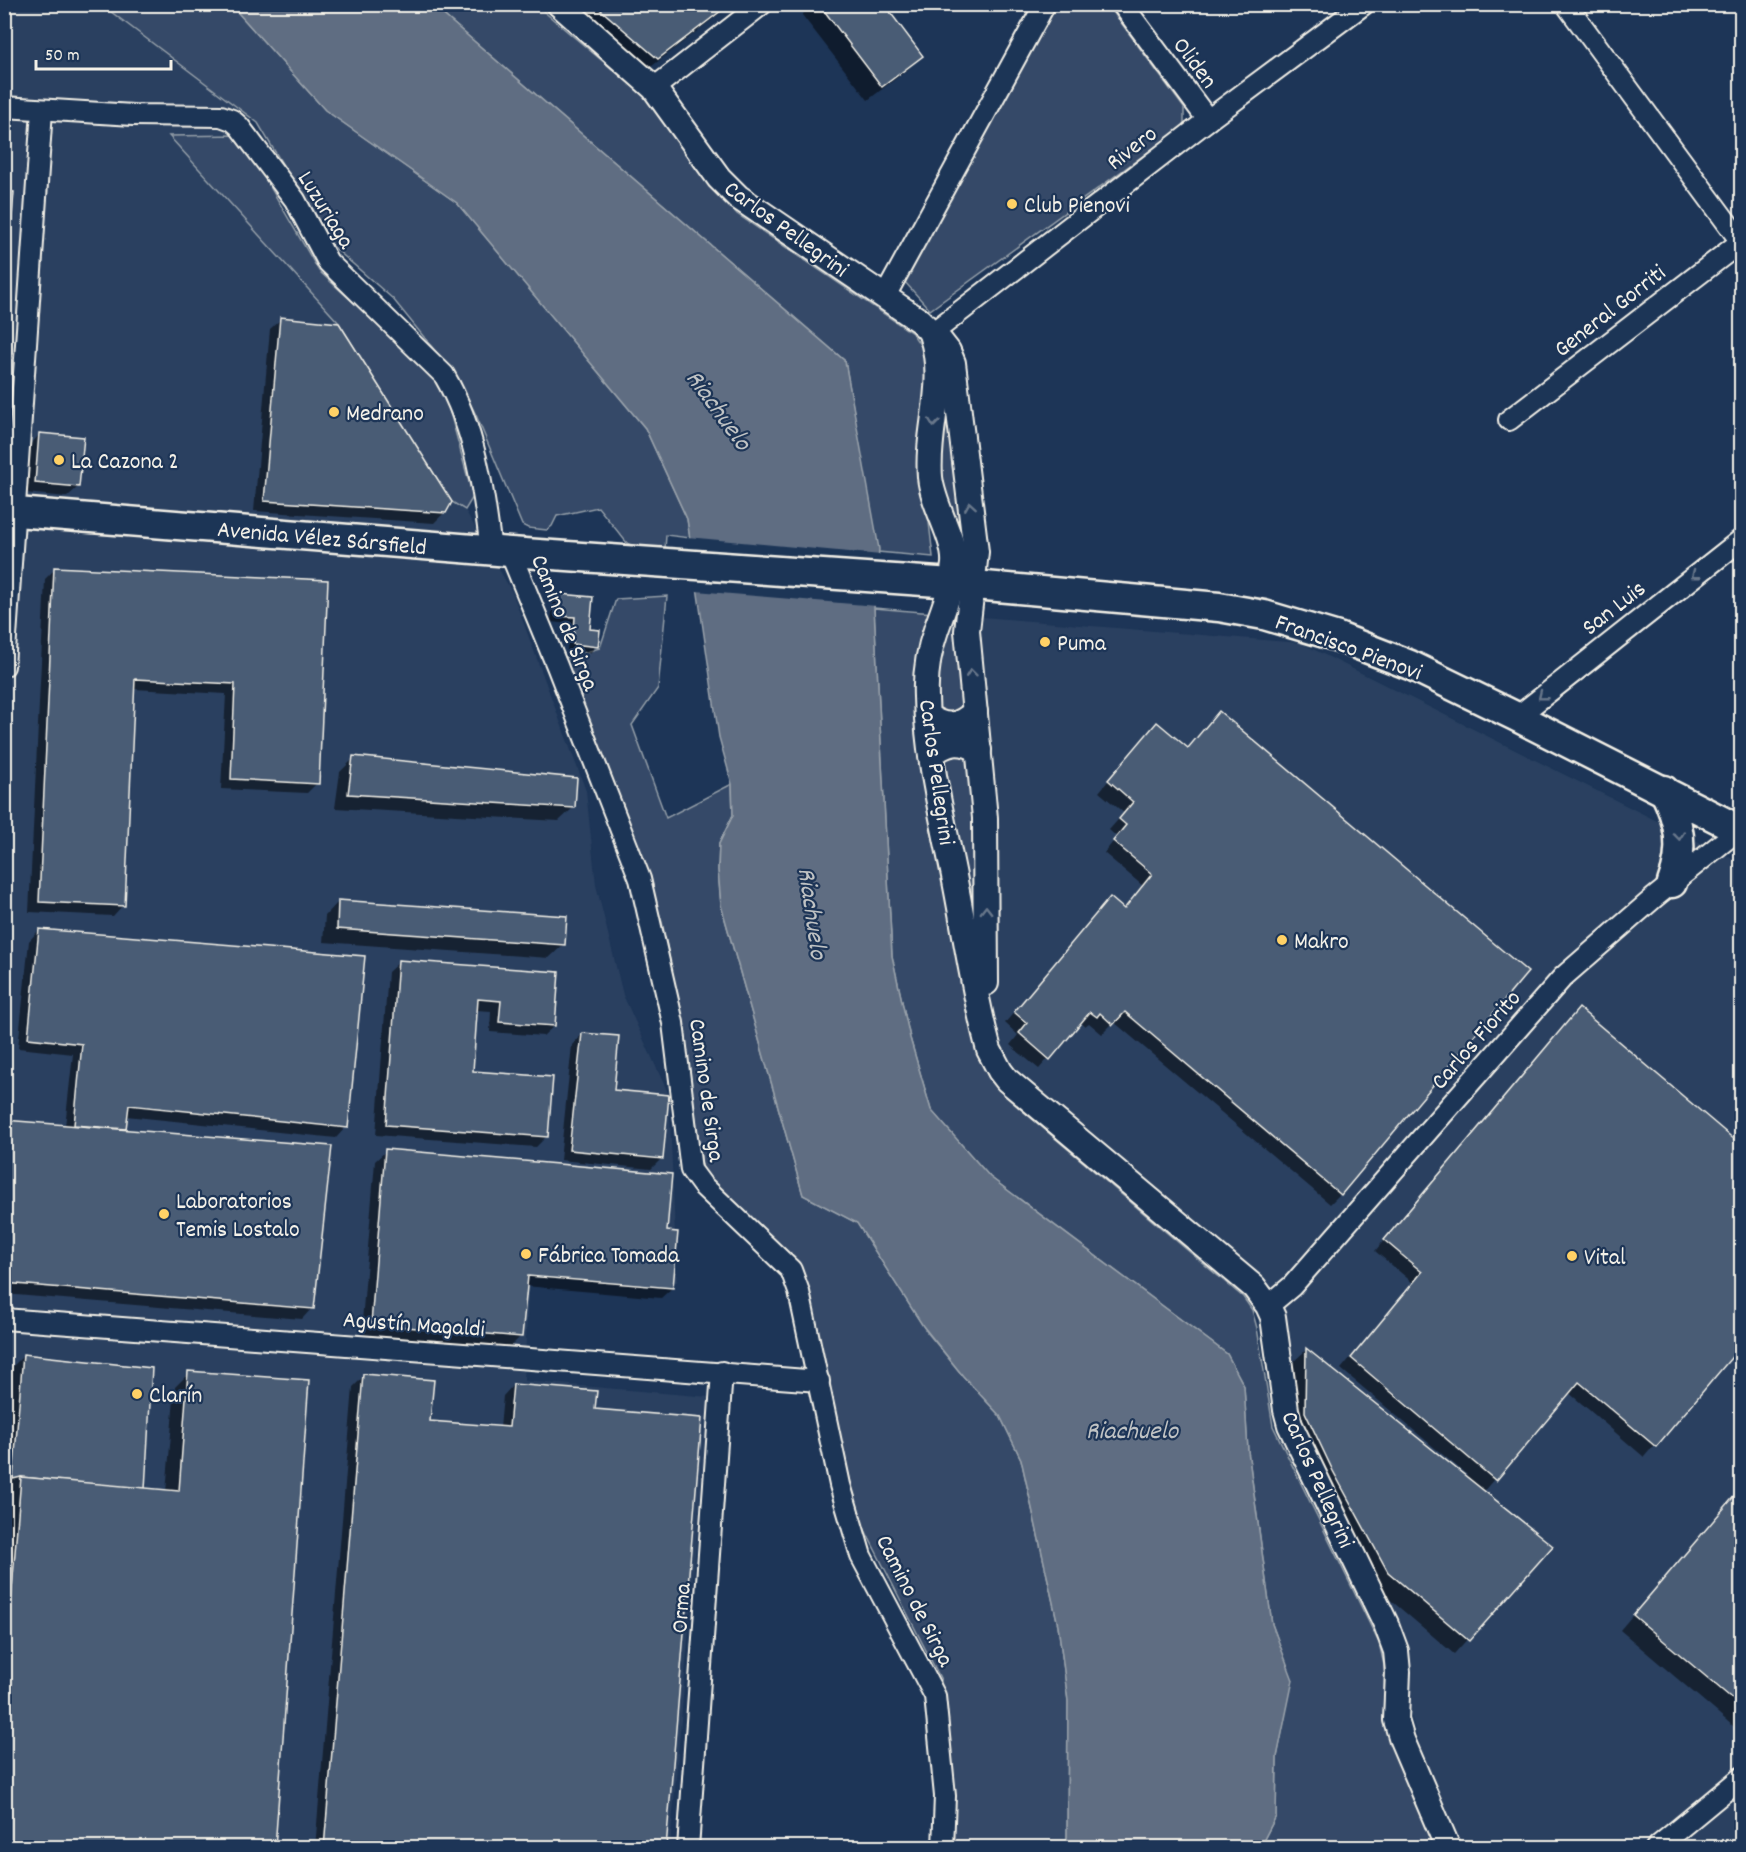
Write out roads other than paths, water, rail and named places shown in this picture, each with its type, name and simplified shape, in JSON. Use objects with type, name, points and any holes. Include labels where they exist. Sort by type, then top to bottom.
[{"type":"main road","name":"Avenida Vélez Sársfield","points":[[10,511],[501,552],[886,579]]},
{"type":"main road","name":"Francisco Pienovi","points":[[886,579],[1198,605],[1264,615],[1329,634],[1378,651],[1517,717],[1741,829]]},
{"type":"main road","points":[[1664,790],[1674,809],[1681,839],[1678,869],[1672,883]]},
{"type":"street","name":"Carlos Pellegrini","points":[[559,4],[654,88],[719,178],[738,197],[920,321],[948,351],[952,363],[975,545],[962,584],[948,602],[936,630],[929,660],[927,716],[931,755],[986,1038],[994,1061],[1007,1080],[1254,1287],[1268,1306],[1275,1329],[1288,1418],[1386,1624],[1396,1651],[1398,1672],[1396,1720],[1401,1740],[1448,1848]]},
{"type":"street","points":[[654,88],[762,4]]},
{"type":"street","points":[[884,298],[1045,4]]},
{"type":"street","name":"Oliden","points":[[1122,4],[1208,120]]},
{"type":"street","name":"Rivero","points":[[931,334],[1208,120],[1364,4]]},
{"type":"street","points":[[1566,4],[1741,242]]},
{"type":"street","name":"Luzuriaga","points":[[4,107],[134,115],[221,116],[232,120],[239,126],[295,200],[328,262],[444,375],[452,388],[477,457],[485,500],[501,552]]},
{"type":"street","points":[[4,666],[10,511],[42,110]]},
{"type":"street","name":"General Gorriti","points":[[1509,420],[1741,242]]},
{"type":"street","name":"Carlos Pellegrini","points":[[931,334],[939,364],[930,471],[932,492],[954,552],[962,584],[985,818],[986,1038]]},
{"type":"street","points":[[930,471],[934,463],[942,459],[951,459],[958,462],[964,471]]},
{"type":"street","name":"San Luis","points":[[1517,717],[1742,539]]},
{"type":"street","name":"Camino de Sirga","points":[[501,552],[548,644],[640,879],[673,1023],[691,1170],[702,1185],[791,1270],[799,1292],[840,1485],[861,1556],[935,1696],[945,1796],[943,1848]]},
{"type":"street","points":[[927,716],[938,724],[952,725],[965,721],[975,712]]},
{"type":"street","points":[[931,755],[942,746],[954,742],[968,744],[979,750]]},
{"type":"street","name":"Carlos Fiorito","points":[[1268,1306],[1292,1286],[1563,977],[1672,883],[1741,829]]},
{"type":"street","name":"Agustín Magaldi","points":[[4,1319],[819,1381]]},
{"type":"street","name":"Orma","points":[[688,1848],[722,1372]]},
{"type":"street","points":[[1656,1848],[1742,1777]]},
{"type":"water","name":"Riachuelo","points":[[231,5],[432,5],[845,361],[879,549],[874,608],[892,956],[910,1038],[931,1110],[990,1177],[1227,1354],[1244,1386],[1248,1451],[1272,1624],[1293,1680],[1277,1757],[1276,1816],[1260,1847],[1067,1847],[1068,1701],[1058,1625],[1021,1459],[1000,1416],[963,1376],[923,1326],[857,1223],[803,1195],[721,905],[718,870],[719,844],[733,815],[732,784],[719,737],[687,519],[645,428],[457,203],[325,110]]},
{"type":"place","name":"Club Pienovi","points":[[1012,204]]},
{"type":"place","name":"Medrano","points":[[334,412]]},
{"type":"place","name":"La Cazona 2","points":[[59,460]]},
{"type":"place","name":"Puma","points":[[1045,642]]},
{"type":"place","name":"Makro","points":[[1282,940]]},
{"type":"place","name":"Laboratorios Temis Lostalo","points":[[164,1214]]},
{"type":"place","name":"Fábrica Tomada","points":[[526,1254]]},
{"type":"place","name":"Vital","points":[[1572,1256]]},
{"type":"place","name":"Clarín","points":[[137,1394]]}]
